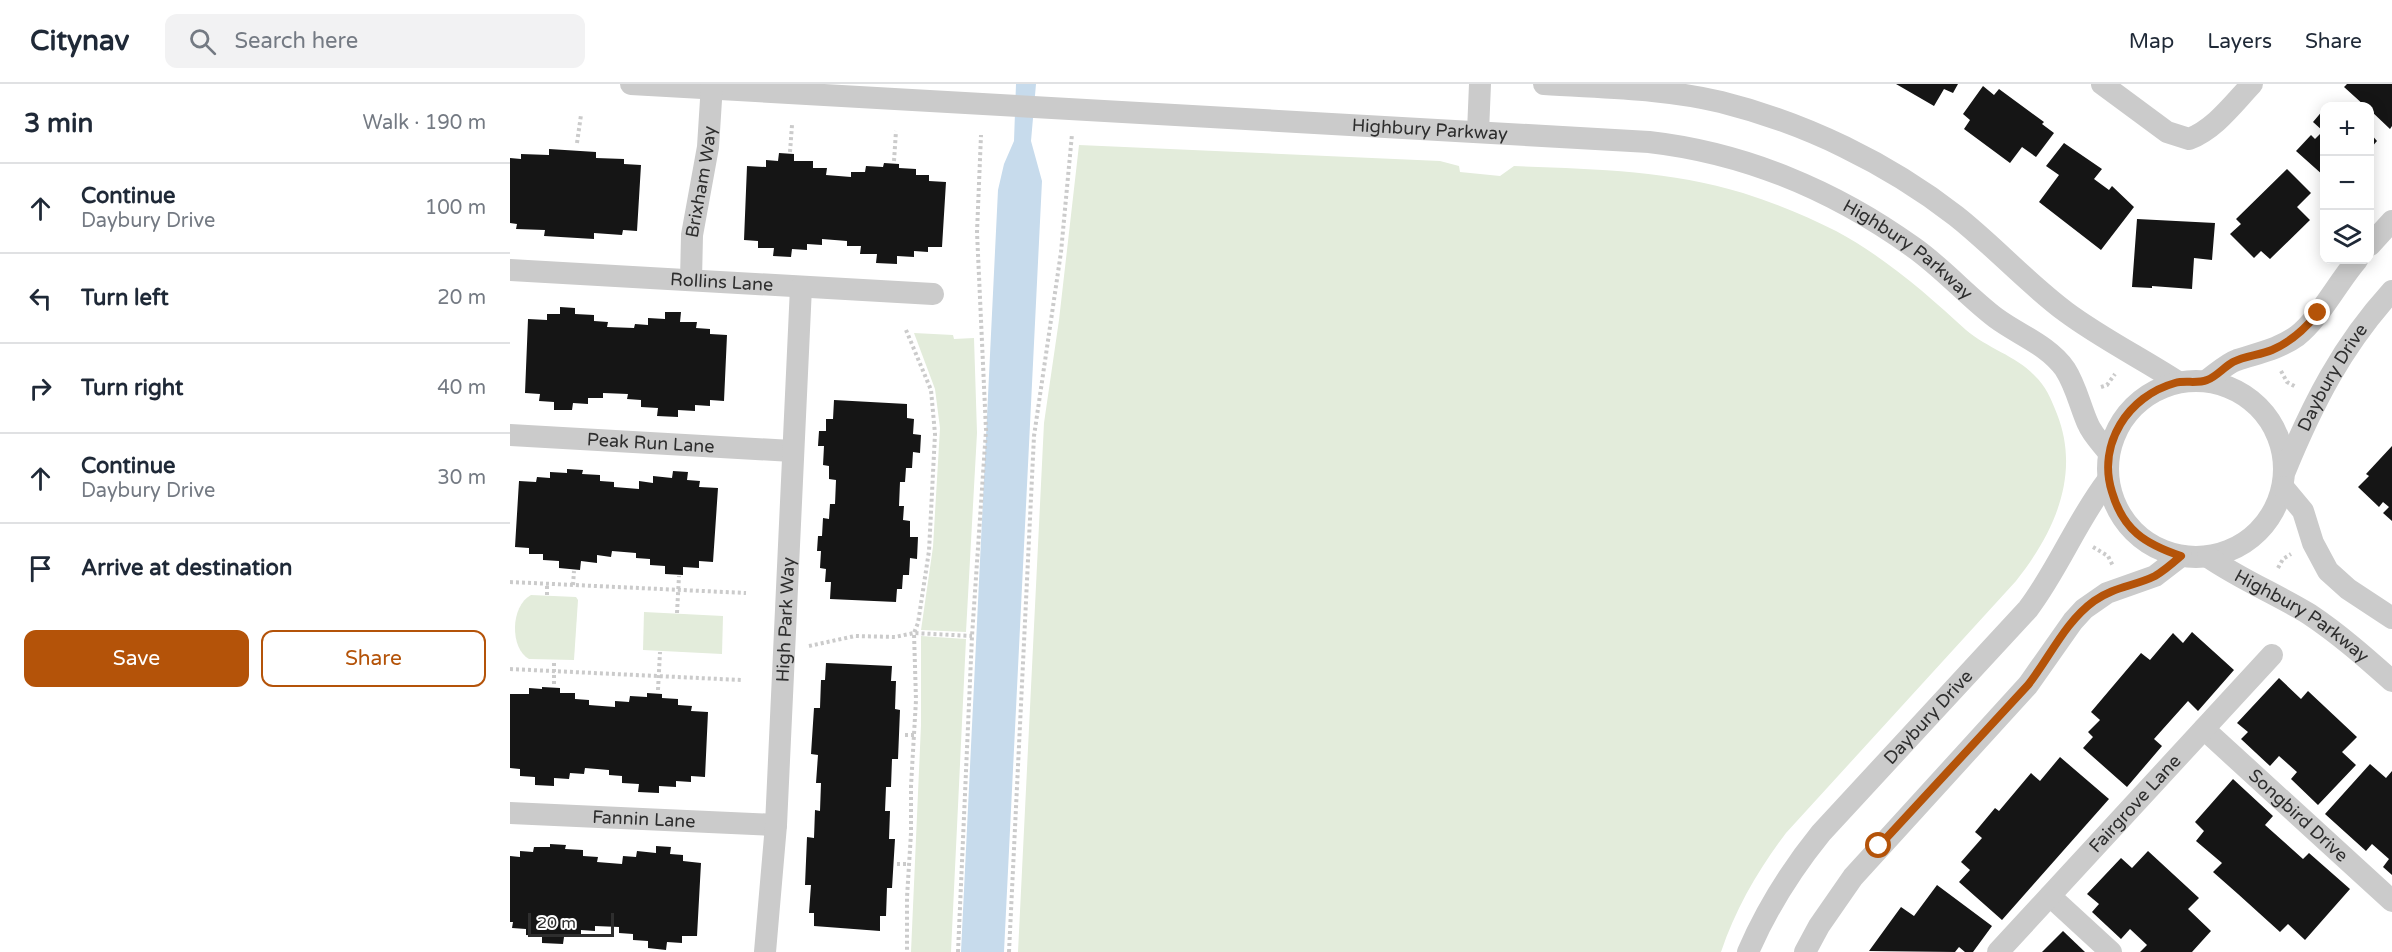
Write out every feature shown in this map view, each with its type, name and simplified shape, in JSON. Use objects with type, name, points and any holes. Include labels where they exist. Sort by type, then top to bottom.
[{"type":"street","name":"Highbury Parkway","points":[[631,84],[712,86],[1649,142],[1687,147],[1773,171],[1821,192],[1858,212],[1913,247],[1996,318],[2055,358],[2072,382],[2088,426],[2109,453]]},
{"type":"street","points":[[1478,132],[1480,84]]},
{"type":"street","points":[[1544,84],[1683,94],[1763,114],[1826,139],[1864,157],[1922,192],[1956,216],[2067,312],[2178,382]]},
{"type":"street","points":[[2102,84],[2167,132],[2189,139],[2200,135],[2220,119],[2252,84]]},
{"type":"street","name":"Brixham Way","points":[[691,280],[692,235],[708,147],[712,86]]},
{"type":"street","points":[[2374,241],[2392,221]]},
{"type":"street","points":[[2206,381],[2234,361],[2272,350],[2297,336],[2318,313],[2338,282],[2354,264]]},
{"type":"street","name":"Rollins Lane","points":[[510,270],[933,294]]},
{"type":"street","name":"High Park Way","points":[[765,952],[776,825],[801,286]]},
{"type":"street","name":"Daybury Drive","points":[[2284,479],[2303,426],[2328,377],[2359,330],[2392,291]]},
{"type":"street","points":[[2206,381],[2232,388],[2254,402],[2271,422],[2282,446],[2284,479],[2276,508],[2264,526],[2248,541],[2229,551],[2208,557],[2181,556],[2155,547],[2133,530],[2116,507],[2108,480],[2109,453],[2120,424],[2140,400],[2158,389],[2178,382],[2206,381]]},
{"type":"street","name":"Peak Run Lane","points":[[510,435],[792,451]]},
{"type":"street","points":[[2284,479],[2303,511],[2313,543],[2328,571],[2348,589],[2392,618]]},
{"type":"street","name":"Daybury Drive","points":[[1748,952],[1763,918],[1798,861],[1821,833],[2028,609],[2056,568],[2089,505],[2108,480]]},
{"type":"street","points":[[1805,952],[1824,918],[1852,877],[2028,685],[2073,621],[2089,605],[2107,593],[2155,576],[2181,556]]},
{"type":"street","name":"Highbury Parkway","points":[[2208,557],[2232,574],[2266,589],[2330,628],[2392,681]]},
{"type":"street","name":"Fairgrove Lane","points":[[1998,952],[2272,655]]},
{"type":"street","name":"Songbird Drive","points":[[2204,729],[2392,901]]},
{"type":"street","name":"Fannin Lane","points":[[510,813],[776,825]]},
{"type":"street","points":[[2050,896],[2111,952]]},
{"type":"path","points":[[577,143],[581,115]]},
{"type":"path","points":[[790,152],[792,125]]},
{"type":"path","points":[[894,161],[897,131]]},
{"type":"path","points":[[1009,952],[1034,436],[1060,252],[1072,134]]},
{"type":"path","points":[[958,952],[972,636],[986,430],[976,232],[981,135]]},
{"type":"path","points":[[906,330],[931,390],[935,434],[929,551],[925,583],[914,633],[916,700],[907,952]]},
{"type":"path","points":[[2278,365],[2287,382],[2306,393]]},
{"type":"path","points":[[2098,389],[2107,385],[2117,371]]},
{"type":"path","points":[[2090,545],[2108,556],[2115,571]]},
{"type":"path","points":[[2273,576],[2283,559],[2301,549]]},
{"type":"path","points":[[573,585],[574,571]]},
{"type":"path","points":[[677,613],[679,576]]},
{"type":"path","points":[[510,582],[746,593]]},
{"type":"path","points":[[546,595],[547,584]]},
{"type":"path","points":[[806,647],[855,636],[895,638],[914,633],[972,636]]},
{"type":"path","points":[[658,690],[660,652]]},
{"type":"path","points":[[554,661],[554,684]]},
{"type":"path","points":[[510,669],[741,680]]},
{"type":"path","points":[[905,735],[914,735]]},
{"type":"path","points":[[897,864],[909,864]]},
{"type":"green space","points":[[1079,145],[1440,161],[1459,166],[1460,172],[1500,176],[1514,166],[1630,172],[1715,185],[1779,205],[1836,231],[1871,252],[1920,289],[1966,330],[2019,362],[2038,379],[2048,393],[2064,437],[2065,481],[2060,502],[2042,543],[2016,581],[1786,833],[1749,890],[1721,952],[1018,952],[1044,423],[1059,320]]},
{"type":"green space","points":[[914,333],[953,335],[954,339],[974,338],[977,433],[966,632],[921,630],[933,547],[940,428],[935,389]]},
{"type":"green space","points":[[531,595],[576,597],[578,600],[574,660],[529,659],[523,654],[516,637],[516,617],[524,600]]},
{"type":"green space","points":[[644,612],[723,616],[722,654],[643,650]]},
{"type":"green space","points":[[921,636],[966,639],[951,952],[911,952],[921,725]]},
{"type":"water","points":[[1016,84],[1036,84],[1031,141],[1042,181],[1004,952],[961,952],[998,190],[1004,164],[1014,141]]},
{"type":"building","points":[[1896,84],[1958,84],[1953,93],[1944,89],[1934,106]]},
{"type":"building","points":[[2347,84],[2392,84],[2392,126],[2390,129],[2374,114],[2374,102],[2361,102],[2344,87]]},
{"type":"building","points":[[1983,86],[1994,95],[1999,89],[2044,122],[2042,124],[2054,133],[2036,157],[2022,147],[2010,163],[1964,129],[1970,120],[1963,114]]},
{"type":"building","points":[[2320,114],[2320,128],[2313,122]]},
{"type":"building","points":[[2320,134],[2320,172],[2296,151],[2311,135],[2315,139]]},
{"type":"building","points":[[2064,143],[2102,169],[2094,179],[2109,190],[2112,186],[2134,207],[2101,250],[2039,202],[2059,175],[2046,166]]},
{"type":"building","points":[[549,149],[596,152],[596,158],[624,159],[624,164],[641,165],[637,231],[623,230],[622,235],[594,233],[594,239],[544,236],[545,230],[516,229],[517,224],[510,223],[510,158],[521,159],[521,154],[549,155]]},
{"type":"building","points":[[779,153],[794,154],[794,161],[813,161],[813,168],[827,168],[826,175],[851,177],[851,172],[865,172],[866,166],[883,167],[884,163],[899,164],[899,168],[916,169],[916,175],[929,175],[929,181],[946,182],[942,247],[928,247],[928,252],[914,251],[914,257],[897,256],[897,264],[876,263],[877,254],[860,254],[861,246],[847,246],[847,241],[822,239],[822,245],[807,244],[807,250],[792,249],[791,257],[773,256],[774,248],[758,248],[758,241],[744,240],[747,166],[766,167],[766,160],[778,161]]},
{"type":"building","points":[[2287,169],[2311,193],[2297,207],[2310,220],[2270,259],[2261,251],[2254,258],[2230,234],[2241,224],[2236,219]]},
{"type":"building","points":[[2137,219],[2215,223],[2212,260],[2194,258],[2192,289],[2132,287]]},
{"type":"building","points":[[560,307],[575,308],[575,314],[594,315],[594,321],[608,322],[607,327],[634,328],[635,324],[648,325],[648,318],[665,319],[665,312],[681,312],[680,322],[697,322],[696,328],[710,329],[710,334],[727,335],[724,401],[710,400],[710,406],[695,405],[695,411],[678,410],[678,417],[657,416],[658,408],[641,407],[641,400],[627,399],[628,394],[603,393],[603,398],[588,398],[588,404],[573,403],[572,410],[554,410],[554,402],[539,401],[540,394],[525,393],[528,319],[547,320],[547,314],[560,314]]},
{"type":"building","points":[[834,400],[907,404],[907,418],[914,419],[913,434],[921,435],[920,453],[913,452],[912,468],[906,468],[905,482],[900,482],[899,506],[904,506],[903,520],[910,521],[910,537],[918,537],[917,559],[910,558],[909,575],[903,575],[902,589],[897,589],[896,602],[830,599],[831,582],[825,582],[826,569],[820,568],[821,551],[817,551],[818,536],[822,536],[823,518],[829,519],[830,504],[835,504],[836,480],[829,479],[829,466],[823,465],[824,446],[818,446],[819,431],[826,431],[826,419],[833,419]]},
{"type":"building","points":[[2392,446],[2392,521],[2383,513],[2389,507],[2383,502],[2379,507],[2358,487],[2369,476],[2366,474]]},
{"type":"building","points":[[567,469],[583,470],[582,474],[600,475],[600,481],[614,482],[614,487],[639,489],[639,481],[653,483],[653,476],[672,478],[673,471],[688,472],[687,480],[700,481],[699,487],[718,488],[713,562],[699,561],[699,568],[683,567],[683,575],[665,574],[665,566],[650,565],[650,559],[636,558],[636,553],[612,551],[611,557],[597,555],[597,563],[581,561],[580,570],[559,568],[559,561],[543,560],[543,554],[529,554],[529,548],[515,547],[519,481],[536,482],[537,477],[550,478],[550,472],[567,473]]},
{"type":"building","points":[[2192,632],[2234,670],[2198,711],[2188,701],[2154,739],[2162,746],[2127,787],[2083,748],[2093,737],[2088,732],[2100,720],[2091,712],[2141,653],[2150,660],[2173,633],[2183,643]]},
{"type":"building","points":[[826,663],[892,666],[891,681],[896,681],[895,709],[900,710],[898,759],[892,759],[891,787],[886,787],[885,811],[890,811],[889,839],[895,839],[892,888],[887,888],[886,916],[880,916],[880,931],[814,926],[814,913],[809,913],[811,885],[805,885],[807,837],[814,838],[815,810],[820,811],[821,783],[816,783],[818,755],[811,754],[814,708],[820,708],[821,680],[825,680]]},
{"type":"building","points":[[2279,678],[2301,699],[2308,691],[2357,737],[2342,752],[2356,765],[2318,805],[2291,779],[2297,772],[2279,756],[2270,766],[2241,739],[2248,732],[2237,723]]},
{"type":"building","points":[[542,687],[560,688],[560,693],[575,693],[575,699],[589,700],[589,705],[615,707],[615,701],[629,702],[630,696],[647,697],[647,693],[662,694],[662,698],[678,699],[678,705],[692,706],[691,711],[708,712],[705,777],[691,776],[691,782],[676,781],[676,787],[659,786],[659,793],[638,792],[639,784],[622,783],[622,776],[609,775],[609,770],[585,768],[584,774],[570,773],[569,779],[554,778],[554,786],[535,785],[535,777],[520,776],[520,769],[510,768],[510,694],[529,694],[529,688],[542,689]]},
{"type":"building","points":[[2060,757],[2109,799],[2002,920],[1959,882],[1970,870],[1961,862],[1982,838],[1975,832],[1995,808],[1999,811],[2031,773],[2040,781]]},
{"type":"building","points":[[2370,764],[2386,778],[2392,771],[2392,875],[2383,867],[2389,859],[2372,844],[2366,851],[2325,814]]},
{"type":"building","points":[[2233,779],[2273,816],[2265,825],[2303,859],[2309,853],[2350,889],[2305,940],[2288,924],[2280,932],[2213,872],[2222,863],[2196,841],[2204,831],[2195,822]]},
{"type":"building","points":[[550,844],[566,845],[565,849],[583,850],[583,856],[598,857],[597,862],[622,864],[623,856],[636,857],[637,851],[656,853],[656,846],[671,847],[670,854],[683,855],[683,861],[701,863],[697,936],[682,936],[682,943],[667,942],[666,950],[648,948],[648,941],[633,940],[633,934],[619,933],[619,927],[595,926],[595,931],[581,930],[581,937],[564,937],[563,944],[542,943],[542,936],[526,935],[526,929],[512,928],[513,922],[510,922],[510,856],[520,857],[520,851],[533,852],[534,847],[550,847]]},
{"type":"building","points":[[2148,851],[2199,898],[2188,909],[2211,931],[2192,952],[2140,952],[2147,945],[2130,929],[2121,939],[2092,912],[2099,904],[2087,894],[2121,858],[2132,868]]},
{"type":"building","points":[[1937,885],[1992,926],[1973,952],[1965,952],[1959,947],[1955,952],[1869,951],[1901,907],[1914,916]]},
{"type":"building","points":[[2063,931],[2085,952],[2042,952]]},
{"type":"route","points":[[1879,846],[2028,685],[2047,661],[2064,632],[2084,609],[2107,593],[2155,576],[2181,556],[2155,547],[2133,530],[2116,507],[2108,480],[2109,453],[2115,433],[2126,415],[2140,400],[2158,389],[2178,382],[2206,381],[2234,361],[2272,350],[2297,336],[2318,313]]}]
